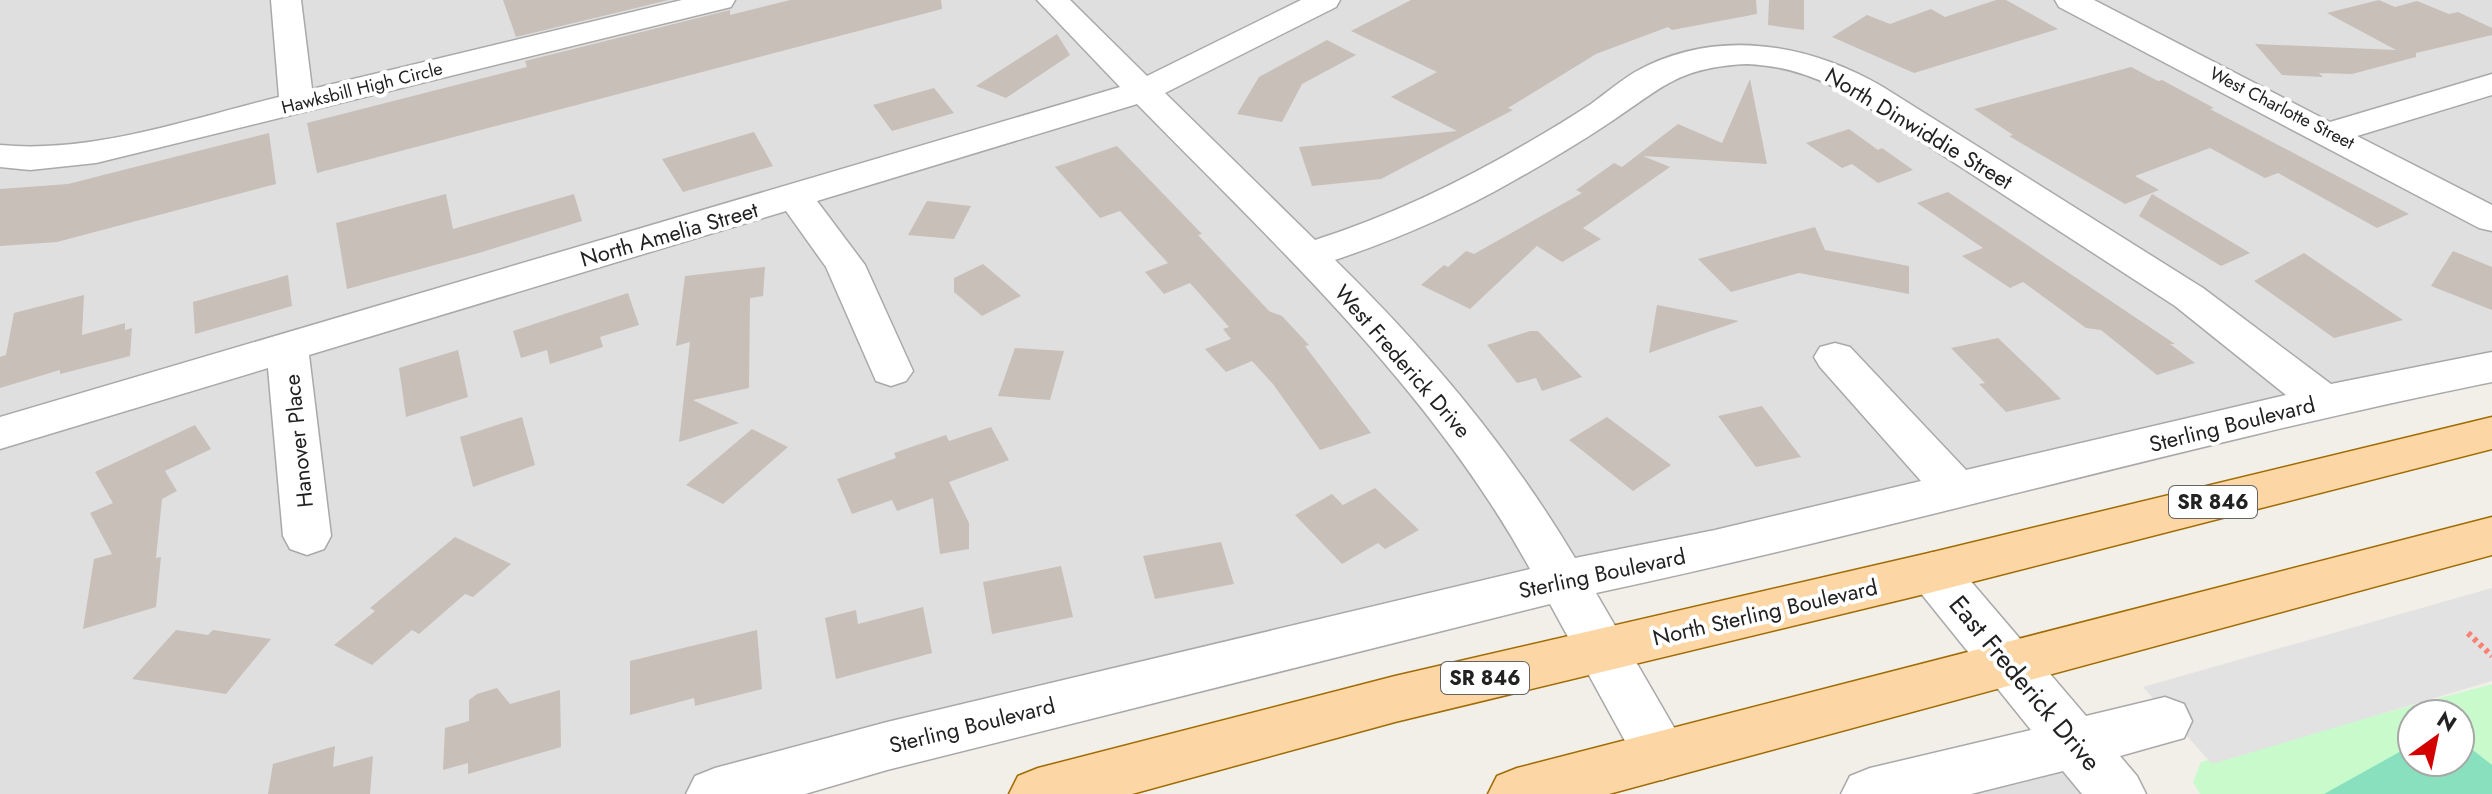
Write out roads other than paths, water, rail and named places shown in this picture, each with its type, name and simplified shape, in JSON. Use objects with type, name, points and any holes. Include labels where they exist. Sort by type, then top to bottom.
[{"type":"main road","name":"North Sterling Boulevard","points":[[1038,794],[1380,703],[1933,572],[2492,433]]},
{"type":"main road","points":[[1517,794],[2492,536]]},
{"type":"street","points":[[286,0],[297,104]]},
{"type":"street","name":"Hawksbill High Circle","points":[[0,156],[30,159],[96,152],[720,0]]},
{"type":"street","name":"West Frederick Drive","points":[[1052,0],[1354,302],[1445,403],[1522,512],[1662,755]]},
{"type":"street","name":"North Amelia Street","points":[[0,433],[1141,92],[1325,0]]},
{"type":"street","name":"West Charlotte Street","points":[[2070,0],[2492,220]]},
{"type":"street","name":"North Dinwiddie Street","points":[[1307,256],[1375,234],[1476,188],[1560,139],[1652,76],[1698,59],[1771,55],[1806,62],[1843,77],[1892,107],[2189,297],[2323,401]]},
{"type":"street","points":[[2329,133],[2492,84]]},
{"type":"street","points":[[795,197],[845,265],[891,371]]},
{"type":"street","name":"Hanover Place","points":[[287,347],[307,536]]},
{"type":"street","points":[[1835,357],[1897,421],[1956,490]]},
{"type":"street","name":"Sterling Boulevard","points":[[715,794],[887,746],[1561,581],[1715,549],[2323,401],[2492,367]]},
{"type":"street","name":"East Frederick Drive","points":[[1933,572],[2117,794]]},
{"type":"street","points":[[1870,794],[2165,721]]}]
